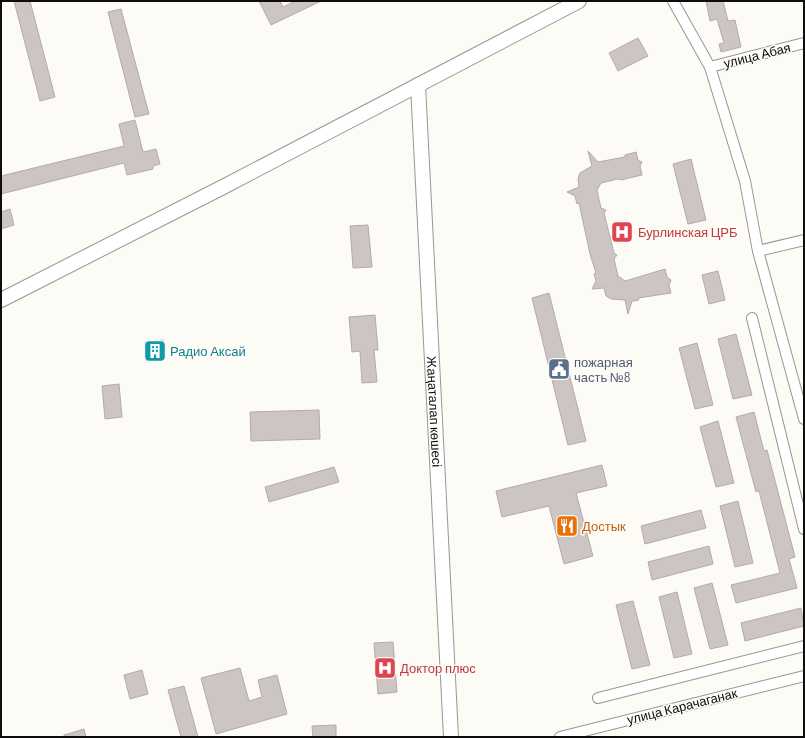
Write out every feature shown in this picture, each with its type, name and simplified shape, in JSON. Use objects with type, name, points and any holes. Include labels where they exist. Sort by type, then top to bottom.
[{"type":"main road","points":[[1,300],[223,188],[579,1]]},
{"type":"main road","name":"Жаңаталап көшесі","points":[[418,85],[451,737]]},
{"type":"street","points":[[673,1],[710,67],[745,181],[758,251],[800,385],[804,419]]},
{"type":"street","name":"улица Абая","points":[[710,67],[804,43]]},
{"type":"street","points":[[758,251],[804,240]]},
{"type":"street","points":[[752,318],[804,530]]},
{"type":"street","points":[[598,698],[804,646]]},
{"type":"street","name":"улица Карачаганак","points":[[560,737],[804,676]]},
{"type":"building","points":[[14,1],[30,1],[55,97],[40,101]]},
{"type":"building","points":[[259,1],[280,1],[283,7],[295,1],[321,1],[271,25]]},
{"type":"building","points":[[706,1],[723,1],[728,21],[735,20],[741,47],[721,52],[719,44],[724,43],[717,19],[710,21]]},
{"type":"building","points":[[121,9],[149,114],[135,117],[108,12]]},
{"type":"building","points":[[638,38],[648,56],[618,71],[609,53]]},
{"type":"building","points":[[135,120],[143,152],[156,149],[160,164],[153,166],[153,169],[127,175],[124,163],[1,194],[1,176],[124,146],[119,124]]},
{"type":"building","points":[[588,151],[598,162],[625,157],[625,155],[636,152],[638,160],[642,162],[640,166],[642,175],[601,183],[597,190],[601,208],[606,210],[604,213],[614,253],[617,255],[614,259],[618,276],[625,281],[665,269],[667,277],[671,280],[669,285],[671,293],[638,298],[639,300],[632,301],[628,314],[625,300],[611,299],[606,296],[604,288],[592,289],[596,281],[594,274],[596,273],[590,254],[579,203],[577,204],[575,196],[567,192],[579,187],[578,179],[580,173],[592,166]]},
{"type":"building","points":[[691,159],[706,220],[688,224],[673,164]]},
{"type":"building","points":[[10,209],[14,225],[1,229],[1,212]]},
{"type":"building","points":[[368,225],[372,267],[353,268],[350,226]]},
{"type":"building","points":[[718,271],[725,300],[709,304],[702,275]]},
{"type":"building","name":"пожарная часть №8","points":[[549,293],[586,441],[568,445],[532,298]]},
{"type":"building","points":[[375,315],[378,350],[374,350],[377,382],[362,383],[360,351],[352,352],[349,317]]},
{"type":"building","points":[[736,334],[752,395],[733,399],[718,339]]},
{"type":"building","name":"Радио Аксай","points":[[163,340],[165,359],[146,361],[145,342]]},
{"type":"building","points":[[697,343],[713,405],[695,409],[679,348]]},
{"type":"building","points":[[119,384],[122,417],[105,419],[102,386]]},
{"type":"building","points":[[319,410],[320,439],[251,441],[250,412]]},
{"type":"building","points":[[754,412],[764,451],[767,450],[795,557],[789,559],[797,588],[736,603],[731,585],[780,573],[759,491],[756,492],[736,417]]},
{"type":"building","points":[[718,421],[734,483],[716,487],[700,427]]},
{"type":"building","points":[[602,465],[607,486],[576,493],[593,556],[564,564],[549,506],[502,517],[496,491]]},
{"type":"building","points":[[334,467],[339,482],[269,502],[265,487]]},
{"type":"building","points":[[738,501],[753,563],[735,567],[720,506]]},
{"type":"building","points":[[701,510],[706,528],[645,544],[641,526]]},
{"type":"building","points":[[709,546],[713,564],[652,580],[648,562]]},
{"type":"building","points":[[712,583],[728,645],[710,649],[694,588]]},
{"type":"building","points":[[677,592],[692,654],[674,658],[659,597]]},
{"type":"building","points":[[633,601],[650,665],[632,669],[616,605]]},
{"type":"building","points":[[801,608],[804,626],[745,641],[741,623]]},
{"type":"building","name":"Доктор плюс","points":[[393,642],[397,692],[378,694],[374,643]]},
{"type":"building","points":[[240,668],[249,701],[262,697],[258,680],[277,675],[287,714],[216,734],[201,678]]},
{"type":"building","points":[[142,670],[148,694],[130,699],[124,675]]},
{"type":"building","points":[[184,686],[198,737],[181,737],[168,690]]},
{"type":"building","points":[[336,725],[336,737],[313,737],[312,726]]},
{"type":"building","points":[[84,729],[86,737],[64,737],[64,735]]},
{"type":"place","name":"Бурлинская ЦРБ","points":[[622,232]]},
{"type":"place","name":"Радио Аксай","points":[[155,351]]},
{"type":"place","name":"пожарная часть №8","points":[[559,369]]},
{"type":"place","name":"Достык","points":[[567,526]]},
{"type":"place","name":"Доктор плюс","points":[[385,668]]}]
